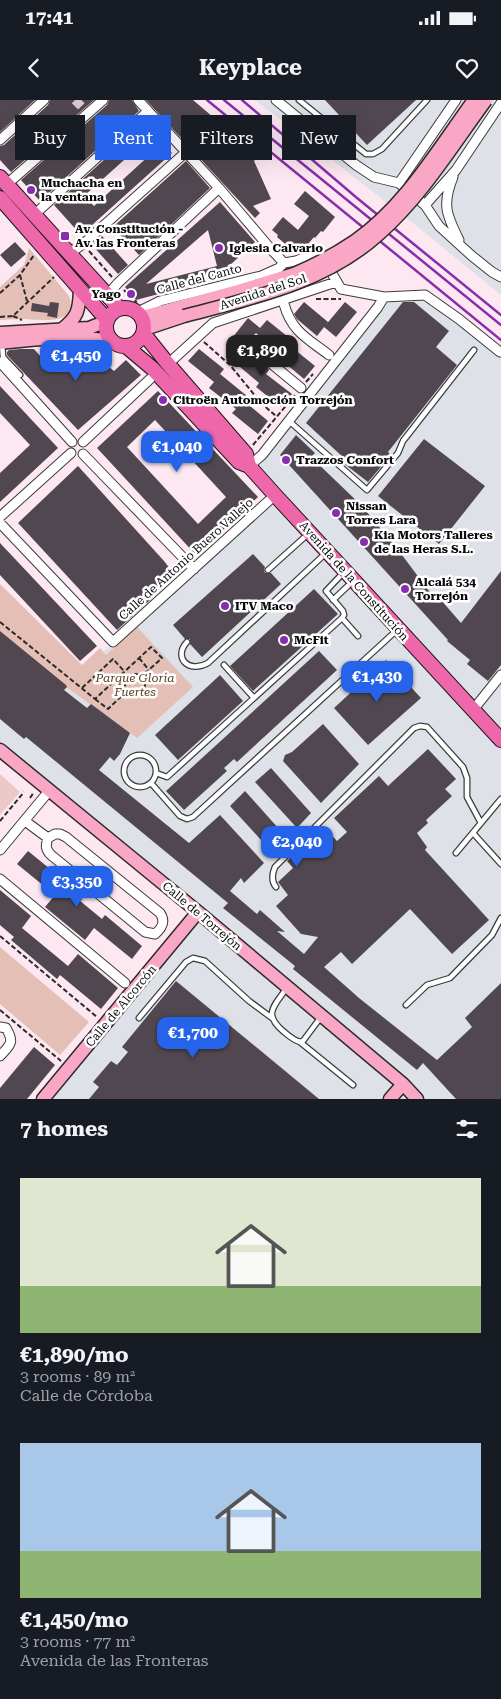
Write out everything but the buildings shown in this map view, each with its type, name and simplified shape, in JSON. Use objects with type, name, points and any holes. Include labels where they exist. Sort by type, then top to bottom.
[{"type":"main road","name":"Avenida del Sol","points":[[182,312],[294,274],[314,265],[355,241],[407,192],[474,100]]},
{"type":"main road","name":"Avenida del Sol","points":[[142,323],[273,292],[298,283],[361,249],[379,235],[414,198],[486,100]]},
{"type":"main road","points":[[3,180],[119,308]]},
{"type":"main road","points":[[0,198],[107,320]]},
{"type":"main road","points":[[61,330],[72,322],[76,316],[79,308],[80,290]]},
{"type":"main road","points":[[0,340],[95,339],[127,347],[140,341],[142,323],[131,308],[119,308],[113,311],[107,320],[106,332],[112,342]]},
{"type":"main road","points":[[0,340],[61,330],[89,328],[107,320]]},
{"type":"main road","name":"Avenida de la Constitución","points":[[142,323],[168,364],[246,454],[250,466],[398,630],[501,740]]},
{"type":"main road","name":"Avenida de la Constitución","points":[[127,347],[152,368],[239,462],[250,466]]},
{"type":"main road","name":"Calle de Torrejón","points":[[0,750],[198,912],[402,1084],[417,1099]]},
{"type":"main road","name":"Calle de Alcorcón","points":[[43,1099],[198,912]]},
{"type":"main road","points":[[390,1099],[402,1084]]},
{"type":"street","points":[[0,140],[44,100]]},
{"type":"street","points":[[3,180],[85,111],[103,100]]},
{"type":"street","points":[[138,100],[181,147]]},
{"type":"street","points":[[276,100],[356,165],[374,177],[399,183],[425,205],[439,226],[479,261],[501,277]]},
{"type":"street","points":[[399,183],[456,100]]},
{"type":"street","points":[[425,205],[456,170],[501,103]]},
{"type":"street","points":[[34,214],[148,111]]},
{"type":"street","points":[[70,253],[83,244],[181,156]]},
{"type":"street","points":[[193,160],[284,263]]},
{"type":"street","points":[[456,170],[448,190],[446,210],[461,245]]},
{"type":"street","points":[[109,298],[111,291],[118,283],[219,188]]},
{"type":"street","name":"Calle del Canto","points":[[142,323],[160,301],[261,276],[284,263],[316,253],[322,256],[336,282]]},
{"type":"street","points":[[168,364],[213,323],[336,282],[341,289],[384,296],[425,296],[459,319],[500,352]]},
{"type":"street","points":[[250,466],[289,421],[378,307],[384,296]]},
{"type":"street","points":[[284,304],[288,318],[296,330],[329,355]]},
{"type":"street","points":[[254,343],[272,357],[273,365],[301,388]]},
{"type":"street","points":[[0,362],[72,442]]},
{"type":"street","points":[[83,442],[150,379]]},
{"type":"street","points":[[72,442],[79,440],[83,442],[86,447],[83,454]]},
{"type":"street","points":[[72,442],[69,449],[71,453],[76,456],[83,454]]},
{"type":"street","points":[[0,516],[71,453]]},
{"type":"street","points":[[83,454],[194,569]]},
{"type":"street","name":"Calle de Antonio Buero Vallejo","points":[[0,523],[114,642],[275,495]]},
{"type":"street","points":[[473,710],[501,674]]},
{"type":"street","points":[[0,850],[49,791]]},
{"type":"street","points":[[25,821],[48,838]]},
{"type":"street","points":[[60,834],[66,836],[160,913],[163,918],[160,930],[155,934],[145,932],[97,893],[51,855],[47,850],[48,838],[60,834]]},
{"type":"street","points":[[0,879],[125,983]]},
{"type":"street","points":[[0,1027],[6,1028],[11,1037],[11,1043],[0,1056]]},
{"type":"lane","points":[[299,100],[366,154],[373,154],[382,149],[427,100]]},
{"type":"lane","points":[[0,340],[3,356],[20,375]]},
{"type":"lane","points":[[289,421],[367,490],[398,453],[403,441],[474,350]]},
{"type":"lane","points":[[268,570],[310,533]]},
{"type":"lane","points":[[188,642],[183,646],[181,653],[183,659],[193,668],[200,668],[208,663],[327,552]]},
{"type":"lane","points":[[333,600],[349,576]]},
{"type":"lane","points":[[156,774],[167,777],[342,618],[344,615],[343,611],[326,591],[349,576]]},
{"type":"lane","points":[[342,618],[358,636]]},
{"type":"lane","points":[[151,783],[180,816],[187,819],[193,817],[398,630]]},
{"type":"lane","points":[[224,665],[254,698]]},
{"type":"lane","points":[[276,887],[272,876],[275,867],[414,728],[420,726],[426,726],[463,767],[467,778],[467,797],[481,823]]},
{"type":"lane","points":[[136,755],[146,756],[154,763],[156,774],[151,783],[141,787],[131,784],[125,776],[125,766],[131,757],[136,755]]},
{"type":"lane","points":[[456,853],[501,799]]},
{"type":"lane","points":[[472,833],[501,864]]},
{"type":"lane","points":[[97,893],[112,875]]},
{"type":"lane","points":[[406,1005],[427,985],[450,978],[492,935],[501,918]]},
{"type":"lane","points":[[139,1018],[186,962],[193,958],[205,961],[249,1001],[272,1018],[282,1030],[294,1040],[300,1042],[352,1085]]},
{"type":"lane","points":[[272,1018],[273,1006],[287,987]]},
{"type":"lane","points":[[300,1042],[303,1041],[322,1016]]},
{"type":"path","points":[[0,293],[20,275],[37,251]]},
{"type":"path","points":[[20,275],[27,302]]},
{"type":"path","points":[[13,316],[56,276]]},
{"type":"path","points":[[315,299],[342,299]]},
{"type":"path","points":[[0,316],[13,316],[24,322]]},
{"type":"path","points":[[200,339],[230,365],[261,403],[277,417]]},
{"type":"path","points":[[253,445],[329,355]]},
{"type":"path","points":[[0,622],[108,709],[128,691]]},
{"type":"path","points":[[95,699],[151,647],[162,658],[142,676]]},
{"type":"path","points":[[139,658],[150,670]]},
{"type":"path","points":[[82,688],[113,659],[124,671]]},
{"type":"path","points":[[136,674],[142,676],[145,683],[141,692],[134,694],[128,691],[125,685],[128,676],[136,674]]},
{"type":"path","points":[[0,821],[24,792]]},
{"type":"path","points":[[0,936],[97,1018]]},
{"type":"path","points":[[0,1010],[61,1061]]},
{"type":"shaded area","points":[[255,100],[501,100],[501,295],[332,160],[356,160],[356,115],[282,115],[282,121]]},
{"type":"shaded area","points":[[425,295],[501,353],[501,1099],[43,1099],[198,912],[0,750],[0,625],[70,682],[275,495],[249,466],[384,297]]},
{"type":"shaded area","points":[[0,774],[20,792],[0,815]]},
{"type":"green space","points":[[29,248],[69,296],[71,306],[68,313],[55,320],[0,320],[0,287],[24,265]]},
{"type":"green space","name":"Parque Gloria Fuertes","points":[[0,584],[82,665],[100,648],[106,655],[137,627],[193,687],[137,738],[65,686],[0,631]]},
{"type":"green space","points":[[0,947],[89,1022],[60,1055],[0,1004]]},
{"type":"tunnel","points":[[75,100],[83,108]]},
{"type":"railway","points":[[207,100],[501,340]]},
{"type":"railway","points":[[224,100],[501,325]]},
{"type":"railway","points":[[242,100],[357,198],[501,315]]},
{"type":"place","name":"Muchacha en la ventana","points":[[31,190]]},
{"type":"place","name":"Av. Constitución - Av. las Fronteras","points":[[65,236]]},
{"type":"place","name":"Iglesia Calvario","points":[[219,248]]},
{"type":"place","name":"Yago","points":[[131,294]]},
{"type":"place","name":"Citroën Automoción Torrejón","points":[[163,400]]},
{"type":"place","name":"Trazzos Confort","points":[[286,460]]},
{"type":"place","name":"Nissan Torres Lara","points":[[336,513]]},
{"type":"place","name":"Kia Motors Talleres de las Heras S.L.","points":[[364,542]]},
{"type":"place","name":"Alcalá 534 Torrejón","points":[[405,589]]},
{"type":"place","name":"ITV Maco","points":[[225,606]]},
{"type":"place","name":"McFit","points":[[284,640]]}]
